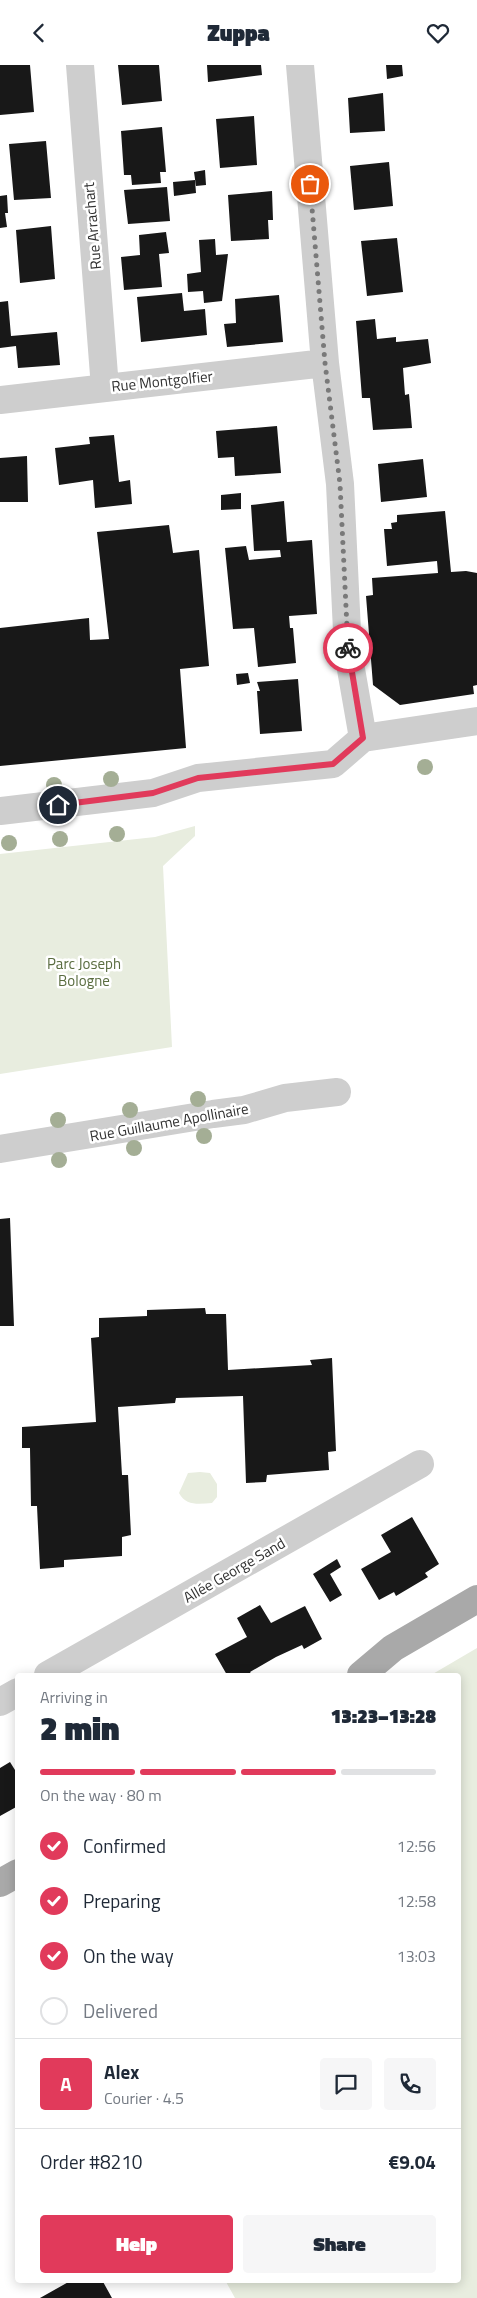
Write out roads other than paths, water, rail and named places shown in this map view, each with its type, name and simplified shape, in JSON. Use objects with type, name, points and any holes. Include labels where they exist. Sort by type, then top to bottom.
[{"type":"main road","points":[[364,1673],[393,1648],[477,1599]]},
{"type":"main road","points":[[369,1673],[402,1663],[477,1622]]},
{"type":"main road","points":[[0,1883],[15,1875]]},
{"type":"street","name":"Rue Arrachart","points":[[80,65],[105,388]]},
{"type":"street","points":[[300,65],[325,363],[340,484],[348,652],[363,738]]},
{"type":"street","name":"Rue Montgolfier","points":[[0,400],[325,363]]},
{"type":"street","points":[[0,811],[153,793],[198,778],[333,764],[363,738],[477,721]]},
{"type":"street","name":"Rue Guillaume Apollinaire","points":[[0,1149],[213,1113],[244,1110],[285,1098],[337,1092]]},
{"type":"street","name":"Allée George Sand","points":[[52,1673],[420,1464]]},
{"type":"street","points":[[0,1702],[15,1694]]},
{"type":"park label","name":"Parc Joseph Bologne","points":[[84,972]]}]
